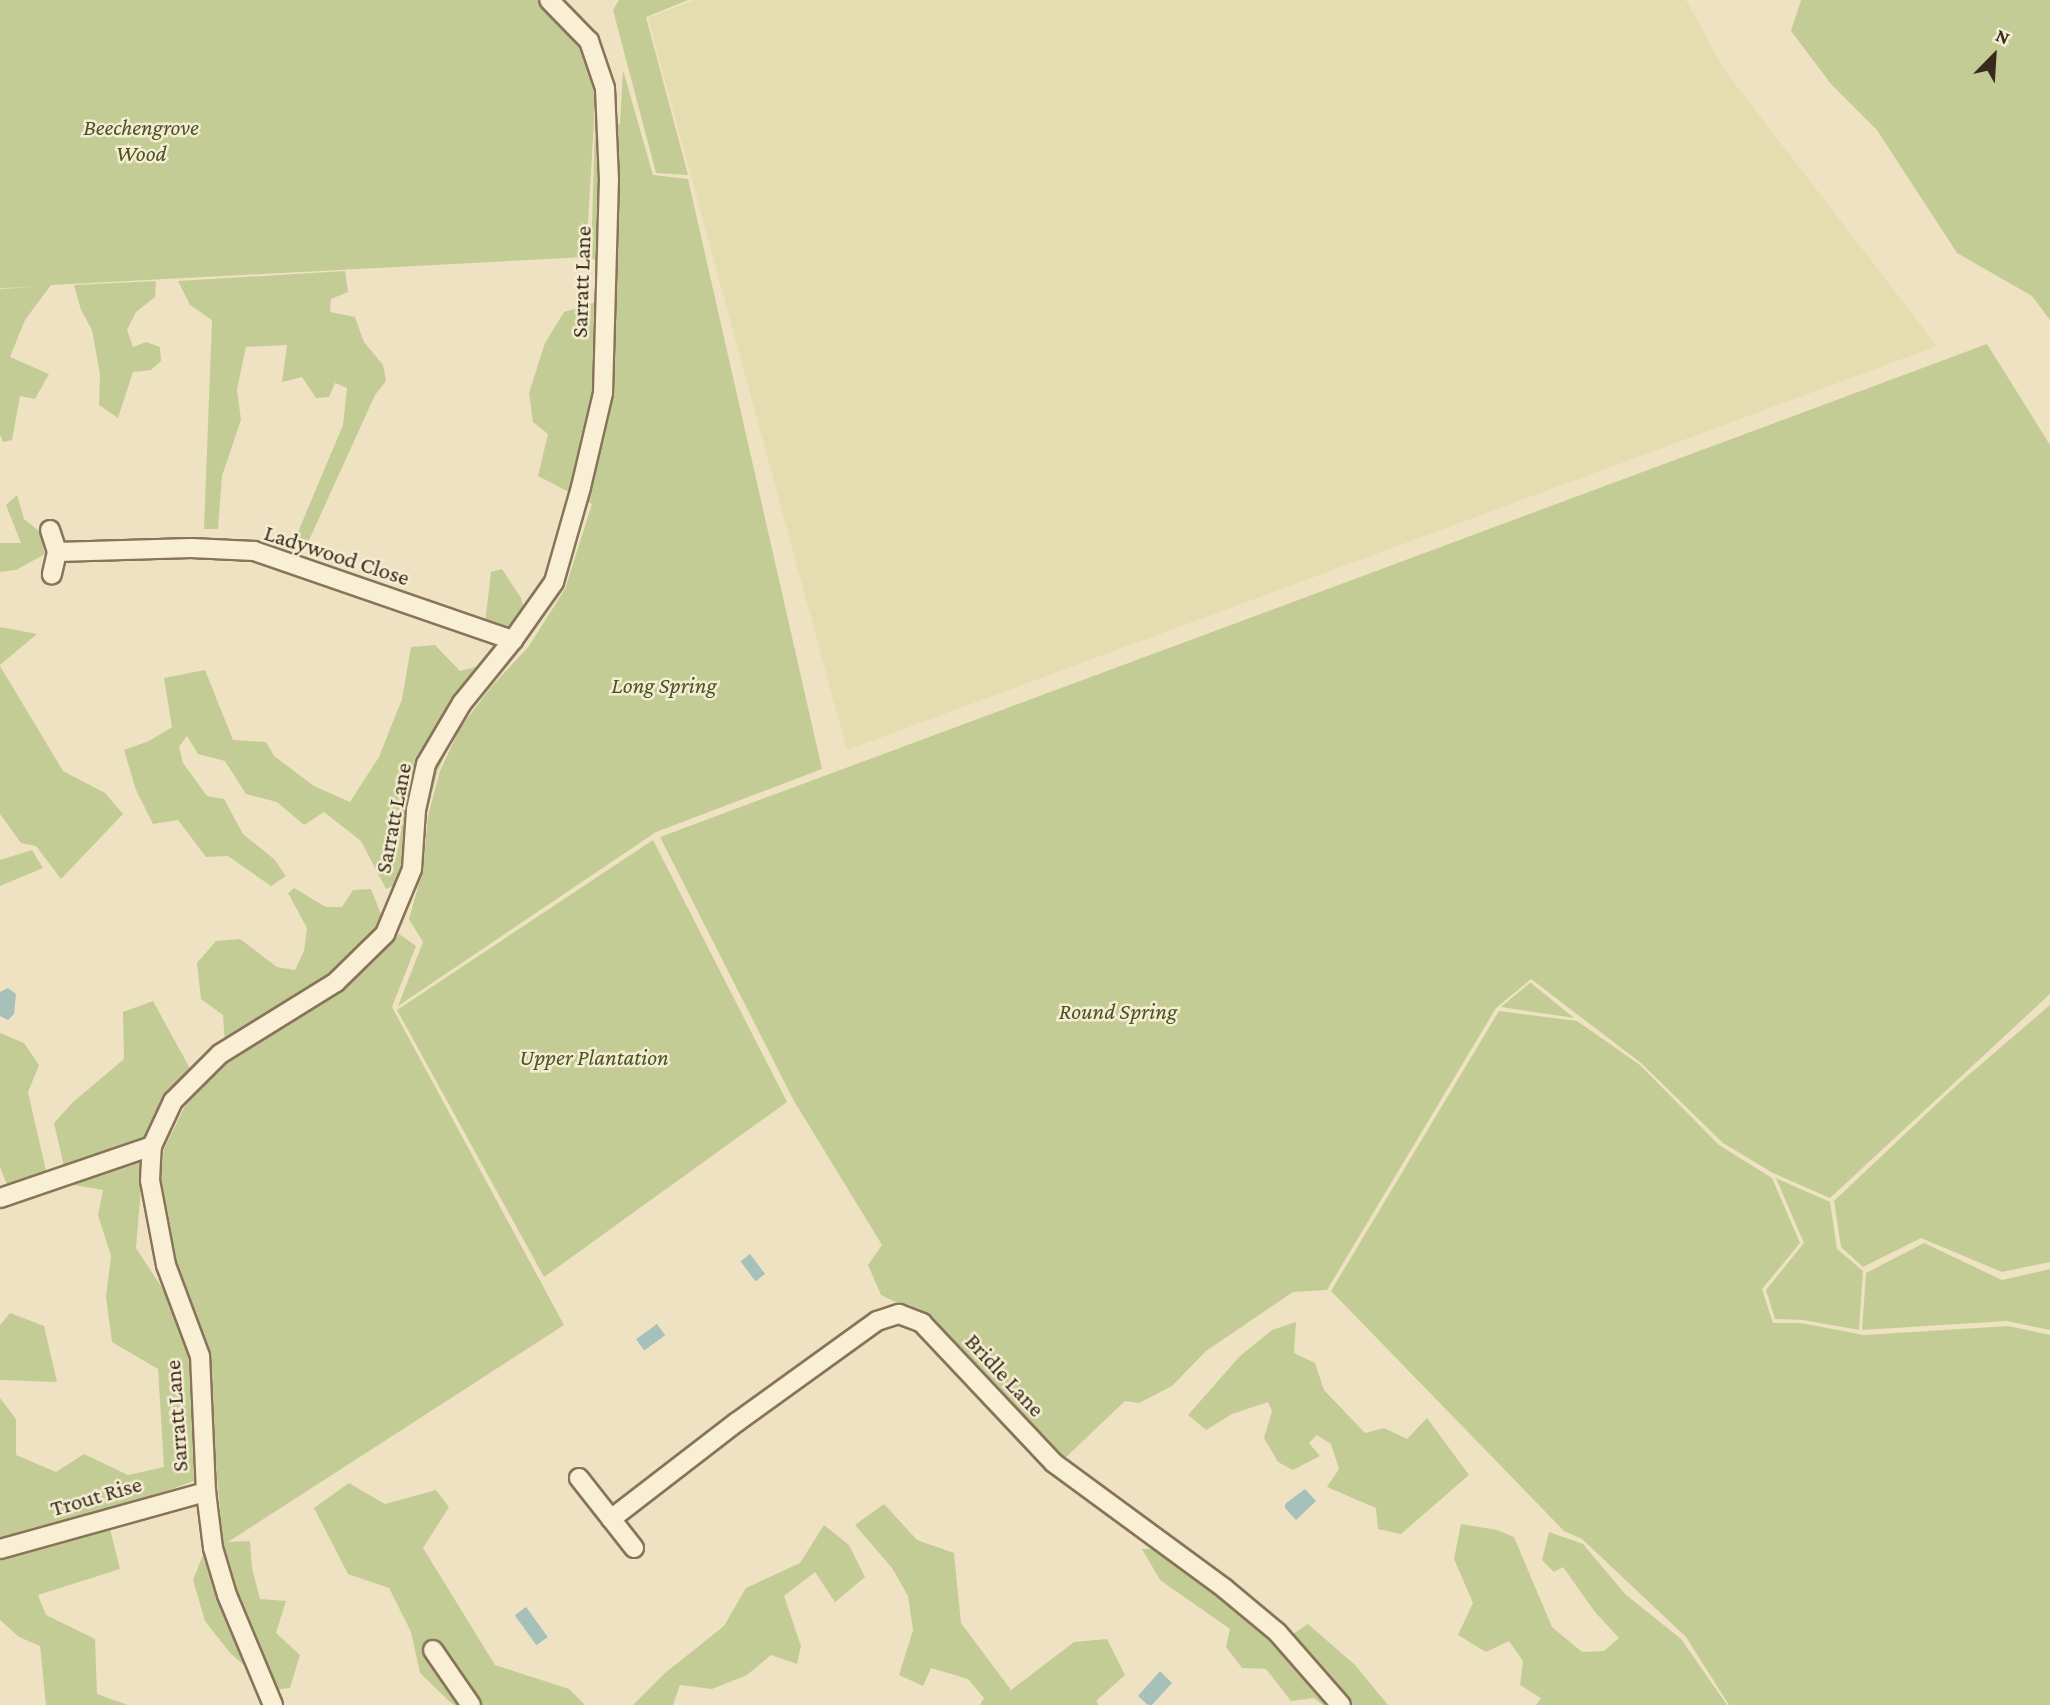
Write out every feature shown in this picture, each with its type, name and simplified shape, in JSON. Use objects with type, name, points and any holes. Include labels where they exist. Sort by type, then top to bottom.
[{"type":"street","name":"Sarratt Lane","points":[[273,1705],[227,1595],[213,1548],[206,1492],[200,1356],[166,1265],[150,1180],[152,1146],[173,1101],[220,1054],[336,982],[385,934],[412,869],[416,810],[426,764],[462,703],[513,640],[554,582],[581,487],[603,393],[609,180],[606,88],[589,41],[549,0]]},
{"type":"street","points":[[50,530],[57,552],[52,574]]},
{"type":"street","name":"Ladywood Close","points":[[57,552],[191,548],[254,551],[513,640]]},
{"type":"street","points":[[0,1199],[152,1146]]},
{"type":"street","name":"Bridle Lane","points":[[611,1519],[877,1321],[899,1314],[922,1323],[1054,1463],[1224,1588],[1277,1632],[1341,1705]]},
{"type":"street","points":[[579,1478],[634,1548]]},
{"type":"street","name":"Trout Rise","points":[[0,1549],[206,1492]]},
{"type":"street","points":[[433,1650],[471,1705]]},
{"type":"shaded area","points":[[695,0],[1686,0],[1725,71],[1937,346],[847,750],[648,18]]},
{"type":"green space","name":"Beechengrove Wood","points":[[0,0],[543,0],[581,45],[596,87],[586,257],[51,285],[25,320],[10,357],[49,374],[35,399],[20,396],[12,440],[3,442],[0,435],[0,289],[33,287],[0,288]]},
{"type":"green space","points":[[619,0],[688,0],[646,17],[688,175],[656,173],[613,10]]},
{"type":"green space","points":[[1801,0],[2050,0],[2050,320],[2032,296],[1957,253],[1877,130],[1831,84],[1791,31]]},
{"type":"green space","name":"Long Spring","points":[[623,70],[653,175],[688,179],[822,769],[656,832],[398,1006],[423,942],[409,919],[423,869],[428,816],[440,771],[460,728],[491,687],[529,646],[565,589],[592,504],[538,476],[548,434],[533,422],[529,393],[545,343],[564,312],[616,296],[617,270],[591,258],[595,124],[620,124]]},
{"type":"green space","points":[[345,271],[348,292],[331,299],[330,312],[355,317],[364,342],[383,365],[386,381],[375,395],[305,549],[293,544],[343,425],[347,388],[335,383],[329,397],[316,398],[302,377],[282,382],[287,345],[246,347],[237,389],[241,420],[222,476],[218,529],[204,529],[212,320],[190,305],[178,281]]},
{"type":"green space","points":[[156,281],[155,297],[136,312],[127,330],[133,347],[146,342],[160,347],[161,361],[151,370],[133,372],[118,418],[99,405],[100,374],[92,330],[81,310],[74,285]]},
{"type":"green space","name":"Round Spring","points":[[1987,344],[2050,445],[2050,994],[1830,1198],[1773,1173],[1723,1143],[1641,1063],[1531,979],[1496,1008],[1327,1290],[1293,1292],[1206,1351],[1172,1386],[1139,1403],[1125,1401],[1065,1458],[1054,1458],[1025,1427],[1021,1413],[977,1392],[969,1357],[948,1334],[930,1339],[904,1323],[900,1304],[881,1295],[868,1265],[882,1245],[794,1101],[660,837]]},
{"type":"green space","points":[[17,495],[24,519],[39,531],[45,554],[16,570],[0,572],[0,543],[21,543],[6,505]]},
{"type":"green space","points":[[502,569],[521,598],[531,633],[487,680],[458,727],[438,770],[426,817],[420,873],[386,889],[361,841],[324,812],[304,825],[277,802],[246,794],[225,761],[198,754],[187,736],[179,747],[183,763],[207,796],[224,799],[243,834],[274,859],[286,876],[271,886],[228,856],[206,857],[178,820],[153,824],[136,790],[124,750],[149,741],[172,727],[164,678],[205,670],[233,740],[266,742],[274,756],[314,786],[350,802],[379,757],[402,699],[411,647],[435,645],[460,671],[488,664],[501,644],[485,623],[491,572]]},
{"type":"green space","points":[[0,627],[37,634],[0,665]]},
{"type":"green space","points":[[0,666],[63,771],[105,793],[123,814],[61,879],[36,846],[21,843],[0,814]]},
{"type":"green space","name":"Upper Plantation","points":[[653,840],[787,1102],[544,1277],[397,1010]]},
{"type":"green space","points":[[32,850],[43,868],[0,886],[0,860]]},
{"type":"green space","points":[[294,888],[326,907],[342,907],[353,890],[371,889],[381,914],[382,942],[235,1054],[342,989],[399,934],[416,946],[392,1007],[564,1325],[228,1542],[250,1541],[252,1568],[260,1599],[286,1601],[276,1633],[300,1655],[290,1688],[273,1690],[231,1654],[205,1621],[193,1580],[207,1545],[223,1543],[206,1353],[175,1263],[159,1182],[164,1149],[185,1106],[226,1059],[223,1015],[201,999],[197,963],[216,941],[240,939],[277,967],[295,970],[304,951],[307,928],[288,893]]},
{"type":"green space","points":[[1531,983],[1574,1018],[1501,1007]]},
{"type":"green space","points":[[153,1001],[193,1074],[143,1163],[136,1248],[172,1303],[190,1358],[199,1479],[106,1513],[120,1569],[38,1595],[46,1615],[95,1639],[97,1694],[128,1705],[46,1705],[40,1646],[19,1637],[0,1620],[0,1398],[16,1419],[16,1455],[56,1472],[84,1454],[128,1475],[164,1467],[158,1369],[112,1342],[106,1297],[111,1256],[98,1215],[103,1190],[68,1184],[54,1123],[72,1103],[124,1059],[123,1012]]},
{"type":"green space","points":[[2050,1005],[2050,1262],[2002,1272],[1921,1238],[1863,1267],[1841,1247],[1834,1201],[1958,1084]]},
{"type":"green space","points":[[1499,1011],[1577,1021],[1640,1065],[1719,1145],[1772,1178],[1800,1243],[1762,1289],[1773,1323],[1801,1323],[1864,1335],[2008,1326],[2050,1335],[2050,1705],[1729,1705],[1686,1637],[1582,1539],[1564,1531],[1331,1291]]},
{"type":"green space","points":[[0,1033],[24,1043],[39,1065],[28,1092],[50,1188],[13,1200],[0,1167]]},
{"type":"green space","points":[[1776,1178],[1830,1202],[1837,1249],[1863,1271],[1859,1330],[1803,1320],[1775,1319],[1766,1290],[1804,1243]]},
{"type":"green space","points":[[1924,1243],[2002,1280],[2050,1269],[2050,1330],[2007,1321],[1862,1330],[1866,1273]]},
{"type":"green space","points":[[10,1313],[44,1326],[57,1382],[0,1380],[0,1325]]},
{"type":"green space","points":[[1296,1322],[1294,1353],[1315,1363],[1324,1390],[1365,1433],[1384,1428],[1407,1439],[1427,1418],[1469,1475],[1401,1534],[1378,1529],[1376,1508],[1327,1487],[1339,1469],[1331,1444],[1317,1435],[1309,1443],[1320,1456],[1293,1470],[1278,1462],[1264,1438],[1272,1411],[1268,1402],[1232,1414],[1206,1430],[1188,1415],[1240,1356],[1272,1330]]},
{"type":"green space","points":[[349,1483],[385,1504],[436,1490],[449,1507],[423,1548],[495,1665],[569,1689],[585,1705],[454,1705],[449,1701],[420,1673],[411,1632],[389,1588],[348,1574],[314,1508]]},
{"type":"green space","points":[[884,1504],[917,1540],[954,1553],[961,1623],[1011,1690],[1074,1642],[1107,1639],[1125,1675],[1096,1701],[1099,1705],[980,1705],[984,1698],[968,1679],[931,1668],[923,1686],[899,1675],[913,1630],[908,1596],[892,1568],[855,1525]]},
{"type":"green space","points":[[1461,1524],[1497,1530],[1514,1537],[1552,1627],[1582,1652],[1604,1651],[1619,1638],[1595,1612],[1563,1567],[1554,1572],[1542,1560],[1549,1532],[1583,1544],[1625,1594],[1681,1639],[1727,1705],[1536,1705],[1541,1698],[1520,1685],[1523,1661],[1509,1641],[1486,1652],[1458,1635],[1473,1603],[1454,1559]]},
{"type":"green space","points":[[824,1525],[849,1545],[865,1577],[835,1602],[815,1572],[784,1596],[801,1646],[797,1664],[771,1655],[747,1675],[712,1689],[680,1685],[673,1705],[633,1705],[665,1673],[724,1626],[746,1588],[800,1563]]},
{"type":"green space","points":[[1177,1548],[1219,1581],[1253,1624],[1277,1645],[1308,1624],[1355,1665],[1388,1705],[1323,1705],[1314,1698],[1291,1701],[1266,1669],[1242,1668],[1226,1647],[1230,1629],[1160,1580],[1142,1549]]},
{"type":"water","points":[[8,988],[16,994],[14,1014],[8,1020],[0,1016],[0,992]]},
{"type":"water","points":[[750,1254],[765,1274],[755,1281],[740,1261]]},
{"type":"water","points":[[657,1324],[665,1335],[644,1351],[636,1339]]},
{"type":"water","points":[[1305,1489],[1316,1501],[1296,1520],[1285,1508],[1285,1504]]},
{"type":"water","points":[[526,1607],[548,1637],[536,1645],[515,1615]]},
{"type":"water","points":[[1160,1671],[1172,1683],[1152,1705],[1148,1705],[1138,1696]]}]
